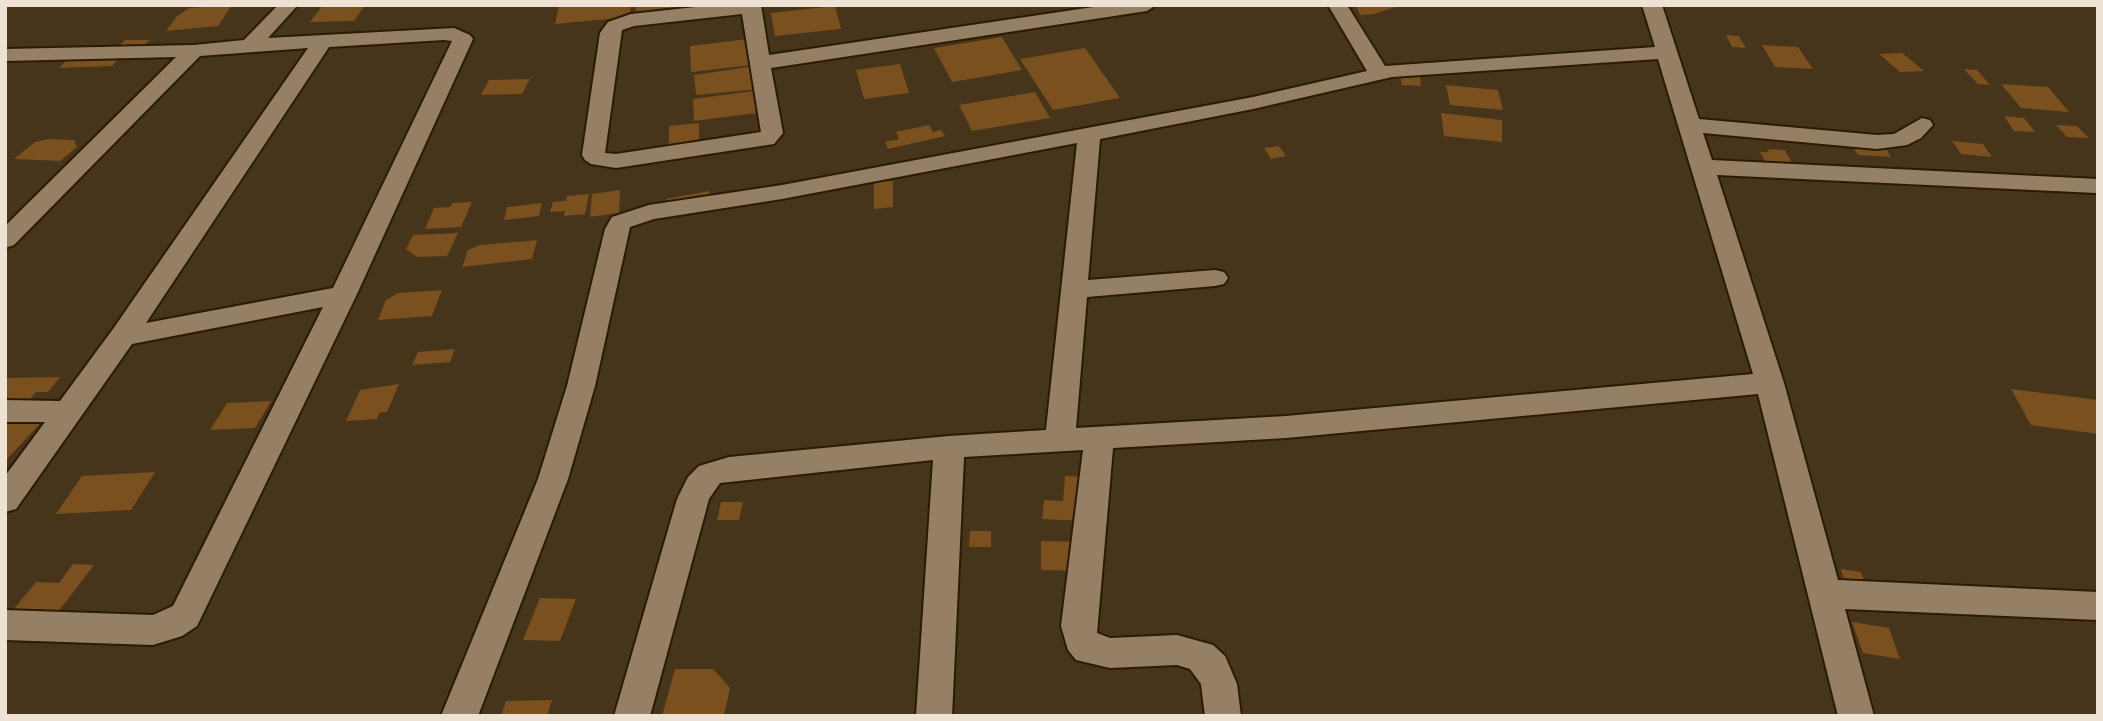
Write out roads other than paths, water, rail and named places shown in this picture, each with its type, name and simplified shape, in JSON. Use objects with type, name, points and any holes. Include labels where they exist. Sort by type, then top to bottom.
[{"type":"street","points":[[250,45],[289,5]]},
{"type":"street","points":[[760,63],[1147,5]]},
{"type":"street","points":[[1337,5],[1379,74]]},
{"type":"street","points":[[1652,5],[1770,383],[1856,716]]},
{"type":"street","points":[[751,6],[772,133],[766,139],[615,160],[599,159],[593,155],[610,33],[615,26],[631,20],[751,6]]},
{"type":"street","points":[[5,55],[194,51],[250,45],[444,34],[454,34],[463,39],[344,293],[185,616],[170,626],[153,630],[5,625]]},
{"type":"street","points":[[5,500],[123,336],[323,41]]},
{"type":"street","points":[[5,240],[194,51]]},
{"type":"street","points":[[459,716],[553,479],[581,386],[617,229],[621,222],[649,212],[782,192],[1254,103],[1412,68],[1666,52]]},
{"type":"street","points":[[1690,125],[1877,142],[1899,140],[1922,125]]},
{"type":"street","points":[[1060,441],[1089,134]]},
{"type":"street","points":[[1703,167],[2096,186]]},
{"type":"street","points":[[1074,290],[1214,278]]},
{"type":"street","points":[[123,336],[240,316],[344,293]]},
{"type":"street","points":[[632,716],[693,499],[699,485],[710,474],[729,469],[949,447],[1286,427],[1770,383]]},
{"type":"street","points":[[5,411],[69,412]]},
{"type":"street","points":[[1099,439],[1078,626],[1080,639],[1088,649],[1110,653],[1177,650],[1201,656],[1212,667],[1219,684],[1223,716]]},
{"type":"street","points":[[933,716],[949,447]]},
{"type":"street","points":[[1825,594],[2098,606]]}]
